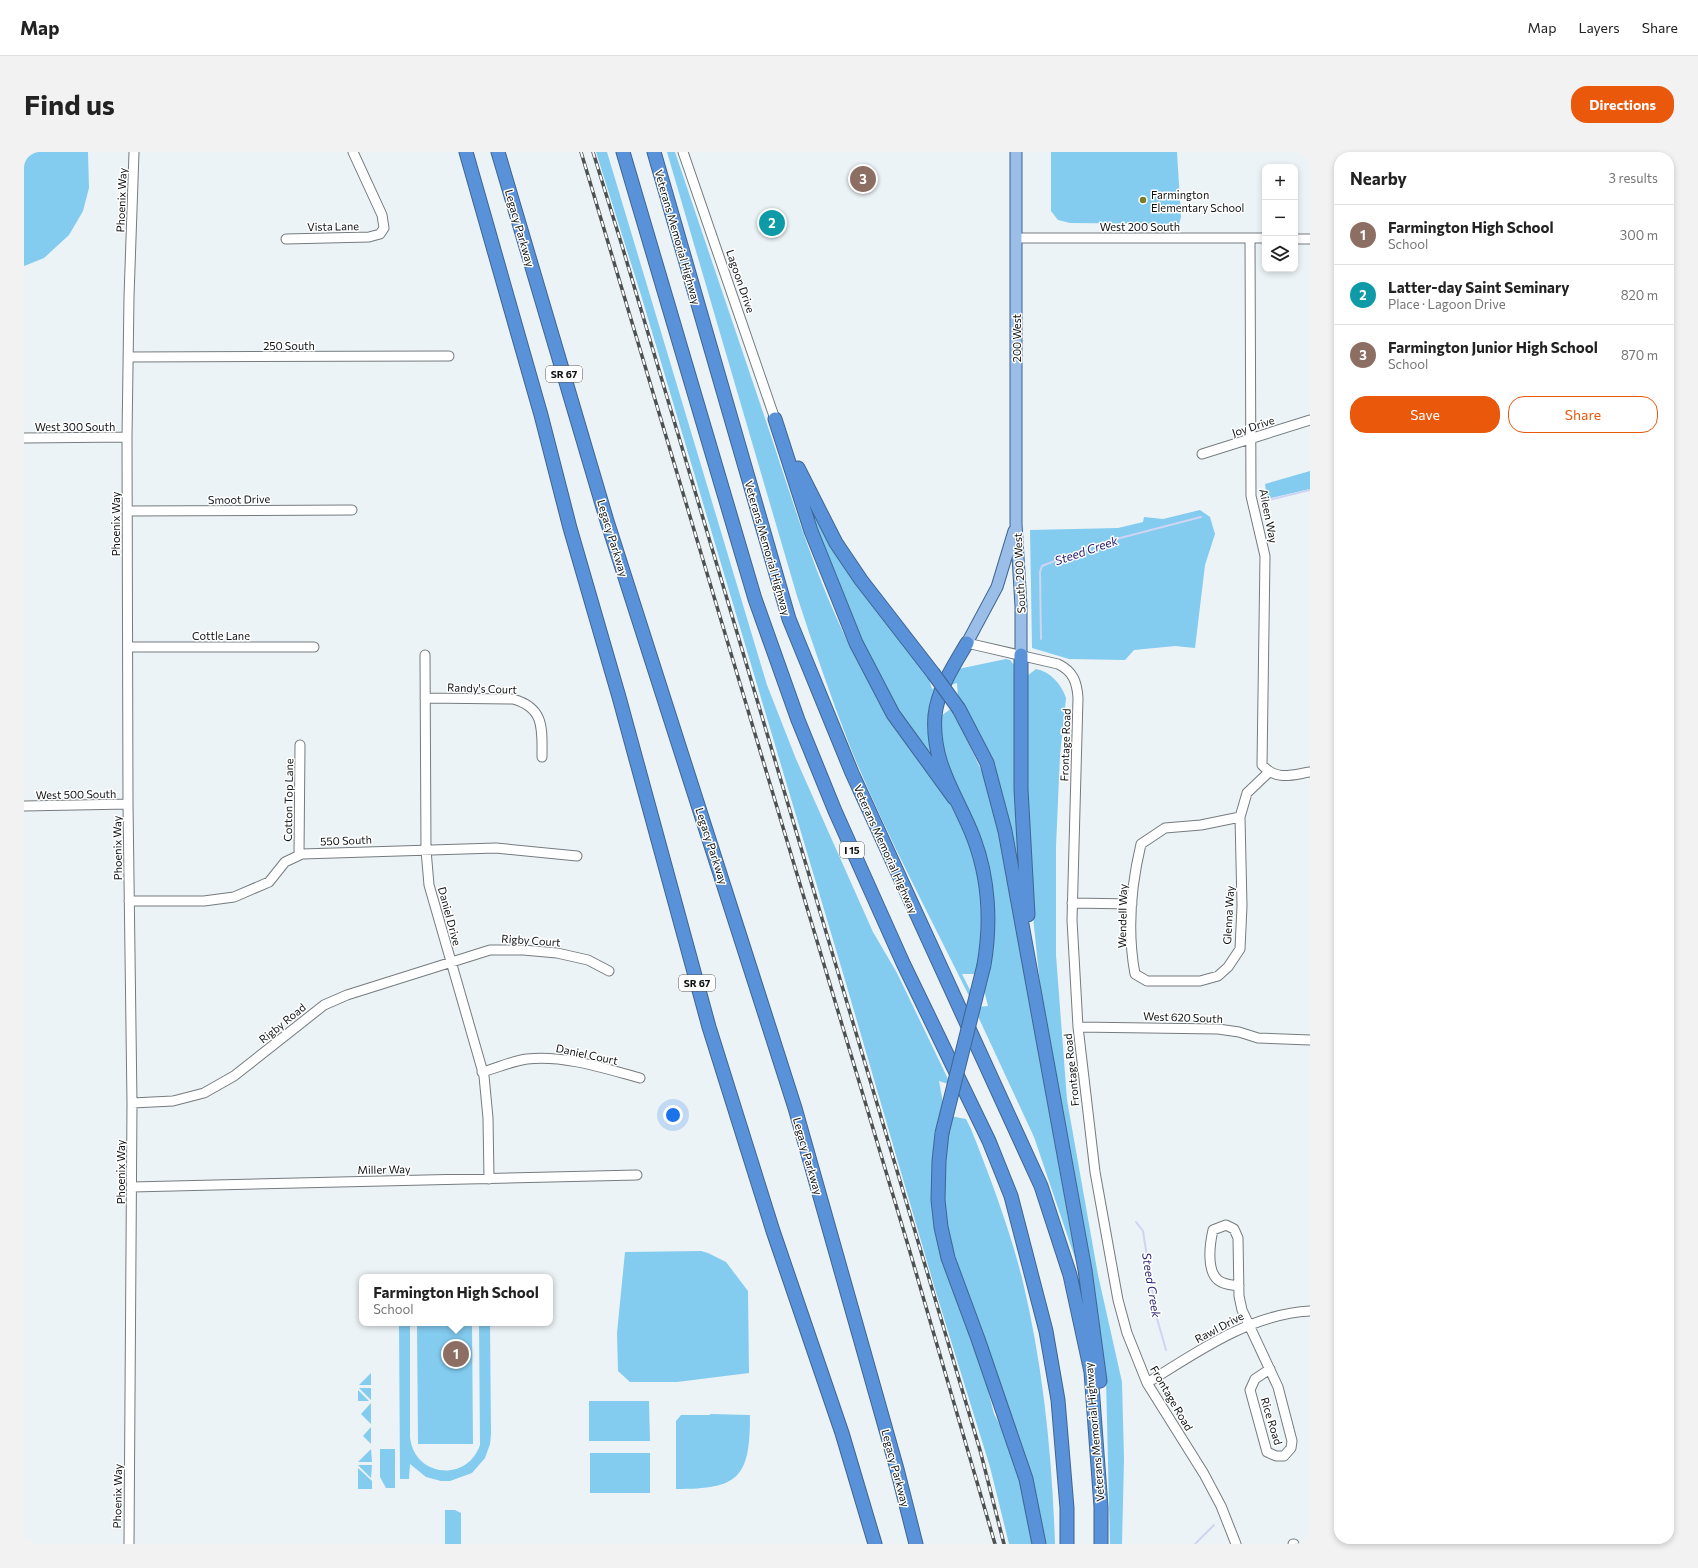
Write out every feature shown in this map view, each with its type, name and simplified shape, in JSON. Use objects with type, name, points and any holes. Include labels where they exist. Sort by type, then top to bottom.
[{"type":"highway","name":"SR 67","points":[[466,152],[537,400],[570,528],[619,697],[709,1027],[773,1231],[842,1433],[875,1544]]},
{"type":"highway","name":"Legacy Parkway","points":[[498,152],[607,521],[795,1108],[897,1469],[916,1544]]},
{"type":"highway","name":"I 15","points":[[622,152],[755,599],[798,720],[835,811],[903,963],[989,1141],[1011,1196],[1046,1331],[1058,1400],[1067,1508],[1067,1544]]},
{"type":"highway","name":"Veterans Memorial Highway","points":[[654,152],[789,619],[852,773],[1041,1186],[1070,1275],[1091,1372],[1101,1507],[1101,1544]]},
{"type":"highway","points":[[775,419],[814,503],[836,543],[861,580],[933,673],[958,709],[987,763],[998,799],[1006,831],[1094,1329],[1100,1382],[1101,1507]]},
{"type":"highway","points":[[775,419],[811,531],[856,643],[893,714],[954,798]]},
{"type":"highway","points":[[967,643],[944,686],[935,714],[935,734],[943,772],[974,839],[984,876],[989,929],[984,965],[942,1134],[939,1161],[938,1200],[941,1227],[948,1258],[978,1339],[1026,1479],[1039,1544]]},
{"type":"highway","points":[[1021,655],[1021,789],[1030,969]]},
{"type":"main road","name":"200 West","points":[[1016,152],[1016,524]]},
{"type":"main road","name":"South 200 West","points":[[967,643],[998,587],[1016,524]]},
{"type":"main road","name":"South 200 West","points":[[1016,524],[1021,606],[1021,655]]},
{"type":"street","name":"Phoenix Way","points":[[129,1544],[132,1104],[128,804],[127,437],[134,152]]},
{"type":"street","name":"Vista Lane","points":[[286,239],[369,237],[380,234],[384,228],[382,215],[353,152]]},
{"type":"street","name":"Lagoon Drive","points":[[683,152],[775,419]]},
{"type":"street","name":"West 200 South","points":[[1016,238],[1262,238]]},
{"type":"street","name":"Aileen Way","points":[[1250,238],[1251,496],[1265,556],[1262,765],[1268,772]]},
{"type":"street","points":[[1298,238],[1310,239]]},
{"type":"street","name":"250 South","points":[[128,357],[450,356]]},
{"type":"street","name":"Joy Drive","points":[[1202,454],[1310,420]]},
{"type":"street","name":"West 300 South","points":[[24,438],[127,437]]},
{"type":"street","name":"Smoot Drive","points":[[127,512],[352,510]]},
{"type":"street","name":"Frontage Road","points":[[967,643],[1055,663],[1064,667],[1074,678],[1078,691],[1072,903],[1078,1027],[1095,1172],[1118,1300],[1127,1333],[1148,1383],[1221,1506],[1236,1544]]},
{"type":"street","name":"Cottle Lane","points":[[128,647],[314,647]]},
{"type":"street","name":"Daniel Drive","points":[[425,655],[426,850],[429,885],[482,1072],[488,1118],[489,1178]]},
{"type":"street","name":"Randy's Court","points":[[425,698],[513,699],[526,703],[534,710],[540,720],[542,757]]},
{"type":"street","name":"Cotton Top Lane","points":[[299,855],[300,746]]},
{"type":"street","points":[[1268,772],[1280,776],[1310,772]]},
{"type":"street","name":"Glenna Way","points":[[1135,974],[1147,981],[1200,982],[1218,976],[1228,966],[1240,949],[1242,906],[1240,816],[1247,793],[1268,772]]},
{"type":"street","name":"West 500 South","points":[[24,806],[128,804]]},
{"type":"street","name":"Wendell Way","points":[[1135,974],[1133,962],[1132,904],[1135,870],[1141,844],[1165,828],[1200,825],[1240,816]]},
{"type":"street","name":"550 South","points":[[129,901],[204,901],[234,897],[251,891],[268,882],[285,862],[299,855],[339,852],[496,848],[577,856]]},
{"type":"street","points":[[1072,903],[1132,904]]},
{"type":"street","name":"Rigby Court","points":[[451,962],[490,950],[523,950],[557,953],[588,960],[609,971]]},
{"type":"street","name":"Rigby Road","points":[[132,1104],[173,1100],[204,1093],[234,1076],[324,1005],[347,995],[451,962]]},
{"type":"street","name":"West 620 South","points":[[1078,1027],[1218,1029],[1239,1032],[1258,1038],[1310,1040]]},
{"type":"street","name":"Daniel Court","points":[[482,1072],[526,1059],[553,1058],[586,1064],[640,1078]]},
{"type":"street","name":"Miller Way","points":[[132,1187],[637,1174]]},
{"type":"street","name":"Rice Road","points":[[1239,1286],[1227,1284],[1218,1280],[1214,1275],[1211,1263],[1211,1239],[1213,1230],[1226,1225],[1234,1229],[1238,1238],[1239,1286],[1242,1310],[1270,1369],[1278,1388],[1292,1441],[1291,1448],[1284,1456],[1276,1456],[1267,1452],[1250,1390],[1255,1379],[1270,1369]]},
{"type":"street","name":"Rawl Drive","points":[[1148,1383],[1188,1358],[1249,1324],[1292,1312],[1310,1311]]},
{"type":"shaded area","points":[[24,152],[88,152],[89,188],[83,211],[69,235],[44,258],[24,266]]},
{"type":"shaded area","points":[[596,152],[607,152],[767,685],[796,759],[873,932],[897,973],[949,1081],[948,1084],[939,1081],[943,1103],[943,1259],[988,1390],[994,1414],[1006,1437],[1028,1510],[1036,1544],[1009,1544],[990,1467],[935,1289],[845,980],[641,295]]},
{"type":"shaded area","points":[[667,152],[675,152],[802,531],[821,582],[851,649],[869,681],[948,800],[960,822],[970,846],[978,878],[981,926],[976,974],[962,974],[971,992],[970,998],[877,809],[849,744],[828,689],[797,596]]},
{"type":"shaded area","points":[[1051,152],[1177,152],[1181,217],[1179,224],[1070,223],[1058,220],[1051,211]]},
{"type":"shaded area","points":[[1310,471],[1310,489],[1267,499],[1265,484]]},
{"type":"shaded area","points":[[798,480],[826,533],[857,582],[891,629],[928,675],[932,689],[937,686],[931,706],[929,724],[930,742],[935,762],[893,702],[858,641]]},
{"type":"shaded area","points":[[1200,510],[1210,517],[1215,534],[1205,565],[1195,648],[1175,646],[1134,650],[1125,660],[1069,659],[1032,648],[1030,530],[1118,528],[1143,522],[1144,517],[1163,519]]},
{"type":"shaded area","points":[[1006,659],[1010,660],[1014,665],[1021,889],[990,758],[973,721],[958,698],[957,683],[951,685],[958,669]]},
{"type":"shaded area","points":[[1036,669],[1055,679],[1066,698],[1060,755],[1056,847],[1056,955],[1067,1100],[1098,1275],[1122,1382],[1124,1459],[1122,1544],[1110,1544],[1106,1380],[1041,994],[1030,888],[1026,828],[1027,676]]},
{"type":"shaded area","points":[[952,708],[983,774],[997,821],[1076,1261],[1034,1137],[976,1012],[978,1007],[988,1006],[983,986],[994,901],[989,869],[943,751],[938,718]]},
{"type":"shaded area","points":[[950,1116],[966,1119],[971,1129],[1005,1221],[1022,1278],[1036,1344],[1041,1377],[1052,1477],[1055,1544],[1045,1544],[956,1272],[946,1229],[942,1187]]},
{"type":"shaded area","points":[[701,1251],[726,1262],[748,1291],[749,1373],[677,1382],[630,1382],[618,1371],[617,1333],[625,1252]]},
{"type":"shaded area","points":[[399,1326],[410,1326],[410,1437],[414,1450],[421,1460],[430,1467],[442,1470],[453,1470],[464,1465],[473,1457],[480,1445],[479,1326],[490,1326],[491,1434],[490,1444],[485,1458],[472,1473],[450,1481],[441,1481],[426,1477],[410,1464],[409,1479],[400,1479]]},
{"type":"shaded area","points":[[417,1326],[472,1326],[473,1444],[418,1444]]},
{"type":"shaded area","points":[[371,1373],[371,1385],[359,1385]]},
{"type":"shaded area","points":[[359,1388],[371,1388],[371,1400]]},
{"type":"shaded area","points":[[358,1390],[369,1401],[358,1401]]},
{"type":"shaded area","points":[[589,1401],[649,1401],[650,1441],[589,1441]]},
{"type":"shaded area","points":[[371,1403],[371,1424],[361,1414]]},
{"type":"shaded area","points":[[681,1415],[750,1415],[747,1453],[743,1466],[737,1476],[727,1482],[714,1486],[676,1489],[676,1421]]},
{"type":"shaded area","points":[[371,1427],[371,1444],[363,1436]]},
{"type":"shaded area","points":[[371,1449],[372,1462],[358,1462]]},
{"type":"shaded area","points":[[380,1449],[395,1449],[395,1488],[386,1488],[380,1477]]},
{"type":"shaded area","points":[[590,1453],[650,1453],[650,1493],[590,1493]]},
{"type":"shaded area","points":[[358,1465],[372,1465],[371,1478]]},
{"type":"shaded area","points":[[358,1468],[372,1481],[372,1489],[358,1489]]},
{"type":"shaded area","points":[[445,1510],[455,1510],[461,1513],[461,1544],[445,1544]]},
{"type":"waterway","name":"Steed Creek","points":[[1265,501],[1310,490]]},
{"type":"waterway","name":"Steed Creek","points":[[1041,639],[1040,572],[1042,566],[1097,544],[1201,517]]},
{"type":"waterway","name":"Steed Creek","points":[[1136,1222],[1143,1231],[1156,1315],[1166,1350]]},
{"type":"waterway","name":"Steed Creek","points":[[1195,1544],[1214,1525]]},
{"type":"railway","points":[[581,152],[910,1252],[995,1544]]},
{"type":"railway","points":[[593,152],[980,1450],[1004,1544]]},
{"type":"place","name":"Farmington Junior High School","points":[[863,179]]},
{"type":"place","name":"Farmington Elementary School","points":[[1143,200]]},
{"type":"place","name":"Latter-day Saint Seminary","points":[[772,223]]},
{"type":"place","name":"Farmington High School","points":[[456,1354]]}]
